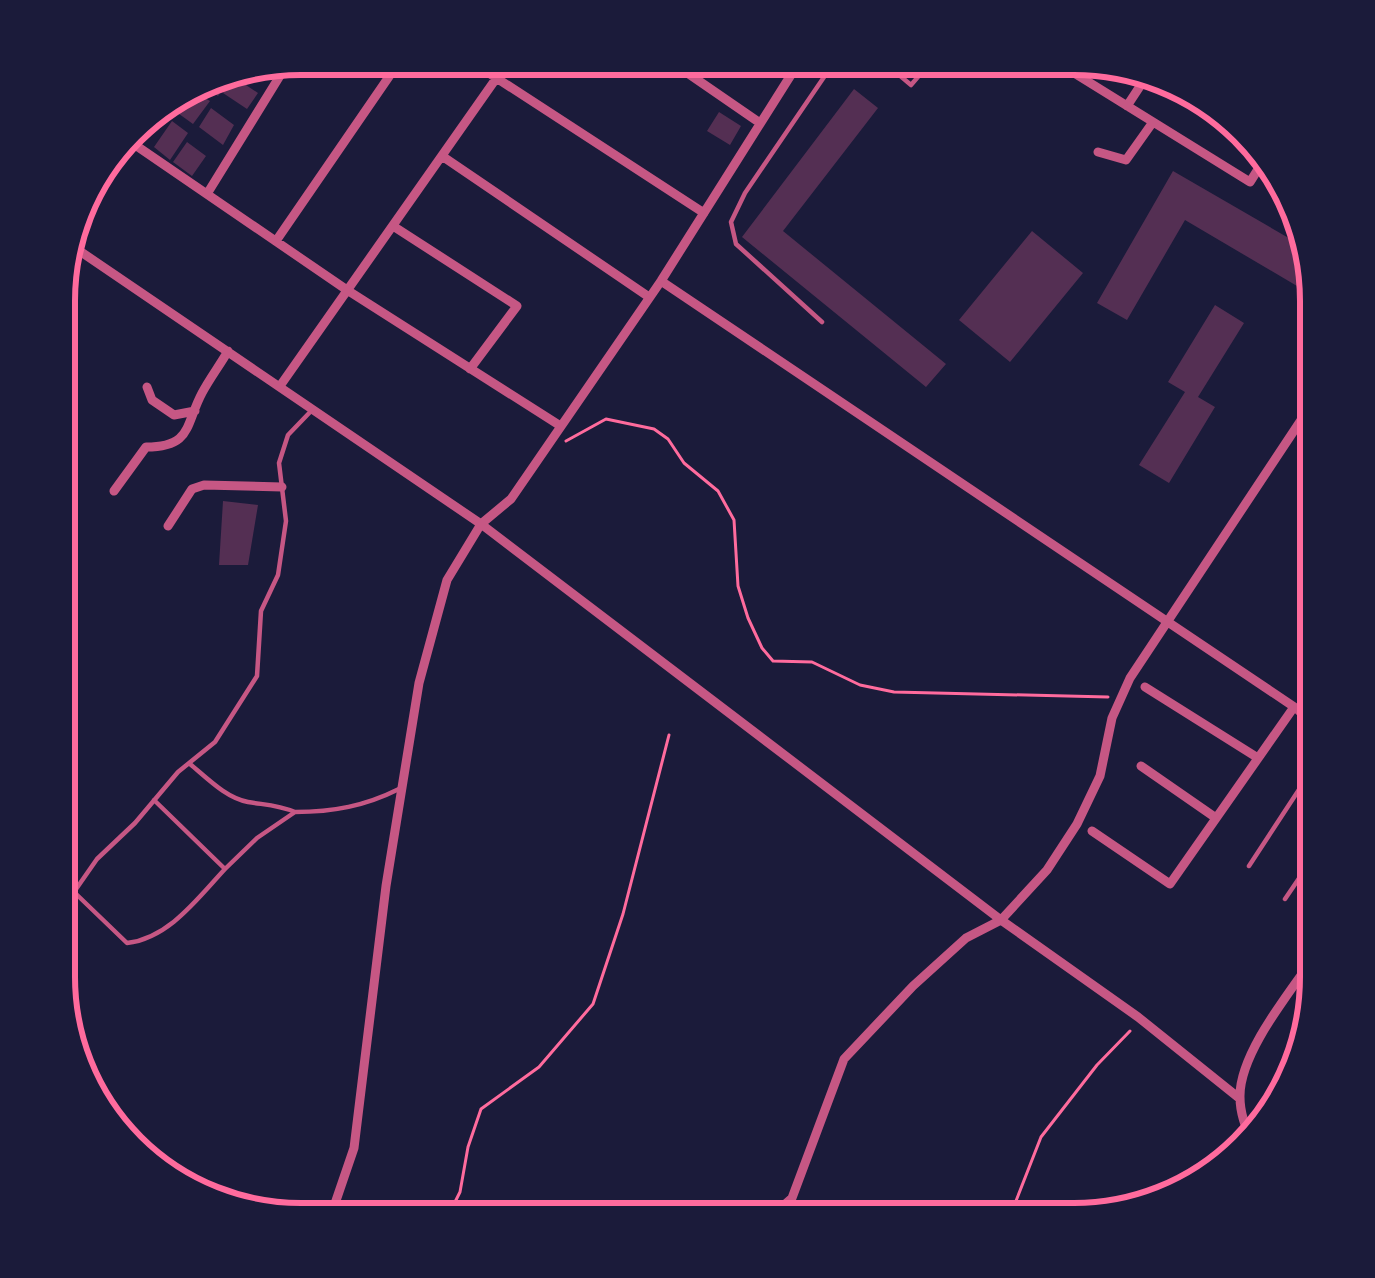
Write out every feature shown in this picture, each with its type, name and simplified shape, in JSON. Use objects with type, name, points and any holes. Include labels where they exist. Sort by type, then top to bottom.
[{"type":"street","points":[[276,241],[390,75]]},
{"type":"street","points":[[491,75],[704,213]]},
{"type":"street","points":[[280,386],[500,75]]},
{"type":"street","points":[[690,75],[760,123]]},
{"type":"street","points":[[335,1203],[354,1148],[369,1012],[419,682],[447,580],[481,524],[511,499],[548,447],[791,75]]},
{"type":"street","points":[[1078,75],[1250,182],[1258,170]]},
{"type":"street","points":[[207,194],[280,76]]},
{"type":"street","points":[[1127,106],[1140,85]]},
{"type":"street","points":[[1098,152],[1126,160],[1153,122]]},
{"type":"street","points":[[137,146],[347,290],[559,425]]},
{"type":"street","points":[[442,156],[649,297]]},
{"type":"street","points":[[393,226],[517,306],[470,370]]},
{"type":"street","points":[[81,251],[481,524],[1240,1098]]},
{"type":"street","points":[[661,280],[1300,712]]},
{"type":"street","points":[[113,491],[146,447],[167,447],[188,431],[200,395],[228,351]]},
{"type":"street","points":[[147,387],[152,400],[174,415],[195,412]]},
{"type":"street","points":[[786,1203],[844,1059],[966,938],[1001,920],[1047,870],[1100,776],[1120,700],[1165,621],[1300,421]]},
{"type":"street","points":[[168,526],[192,489],[204,485],[282,487]]},
{"type":"street","points":[[1145,687],[1258,758]]},
{"type":"street","points":[[1092,831],[1170,884],[1300,704]]},
{"type":"street","points":[[1141,766],[1216,818]]},
{"type":"street","points":[[1245,1125],[1241,1081],[1259,1040],[1300,978]]},
{"type":"lane","points":[[822,322],[736,244],[731,222],[826,75]]},
{"type":"lane","points":[[75,891],[97,860],[215,742],[257,676],[261,611],[278,575],[286,521],[279,463],[288,435],[313,409]]},
{"type":"lane","points":[[189,763],[218,788],[244,802],[274,802],[296,812],[332,812],[377,800],[403,787]]},
{"type":"lane","points":[[1249,866],[1300,788]]},
{"type":"lane","points":[[154,800],[225,869]]},
{"type":"lane","points":[[75,893],[127,944],[145,941],[174,923],[257,838],[296,812]]},
{"type":"lane","points":[[1285,899],[1300,877]]},
{"type":"path","points":[[548,447],[606,419],[663,434],[684,464],[728,504],[734,520],[738,586],[762,648],[773,661],[812,662],[860,685],[894,692],[1028,698],[1078,694],[1120,700]]},
{"type":"path","points":[[454,1203],[481,1109],[538,1066],[592,1004],[623,914],[669,735]]},
{"type":"path","points":[[1015,1203],[1041,1137],[1138,1017]]},
{"type":"building","points":[[243,83],[258,93],[247,109],[223,93]]},
{"type":"building","points":[[854,89],[878,108],[783,231],[946,364],[926,387],[742,237]]},
{"type":"building","points":[[204,97],[210,101],[193,124],[177,112]]},
{"type":"building","points":[[211,108],[234,125],[223,145],[199,127]]},
{"type":"building","points":[[719,112],[741,126],[730,145],[707,131]]},
{"type":"building","points":[[172,121],[188,133],[170,160],[154,147]]},
{"type":"building","points":[[187,142],[206,156],[192,176],[173,162]]},
{"type":"building","points":[[1173,171],[1291,239],[1297,286],[1185,220],[1127,320],[1097,303]]},
{"type":"building","points":[[1032,231],[1083,273],[1010,362],[959,320]]},
{"type":"building","points":[[1215,305],[1244,323],[1198,397],[1215,407],[1169,483],[1139,465],[1185,392],[1168,382]]},
{"type":"building","points":[[223,501],[258,505],[248,565],[219,565]]}]
